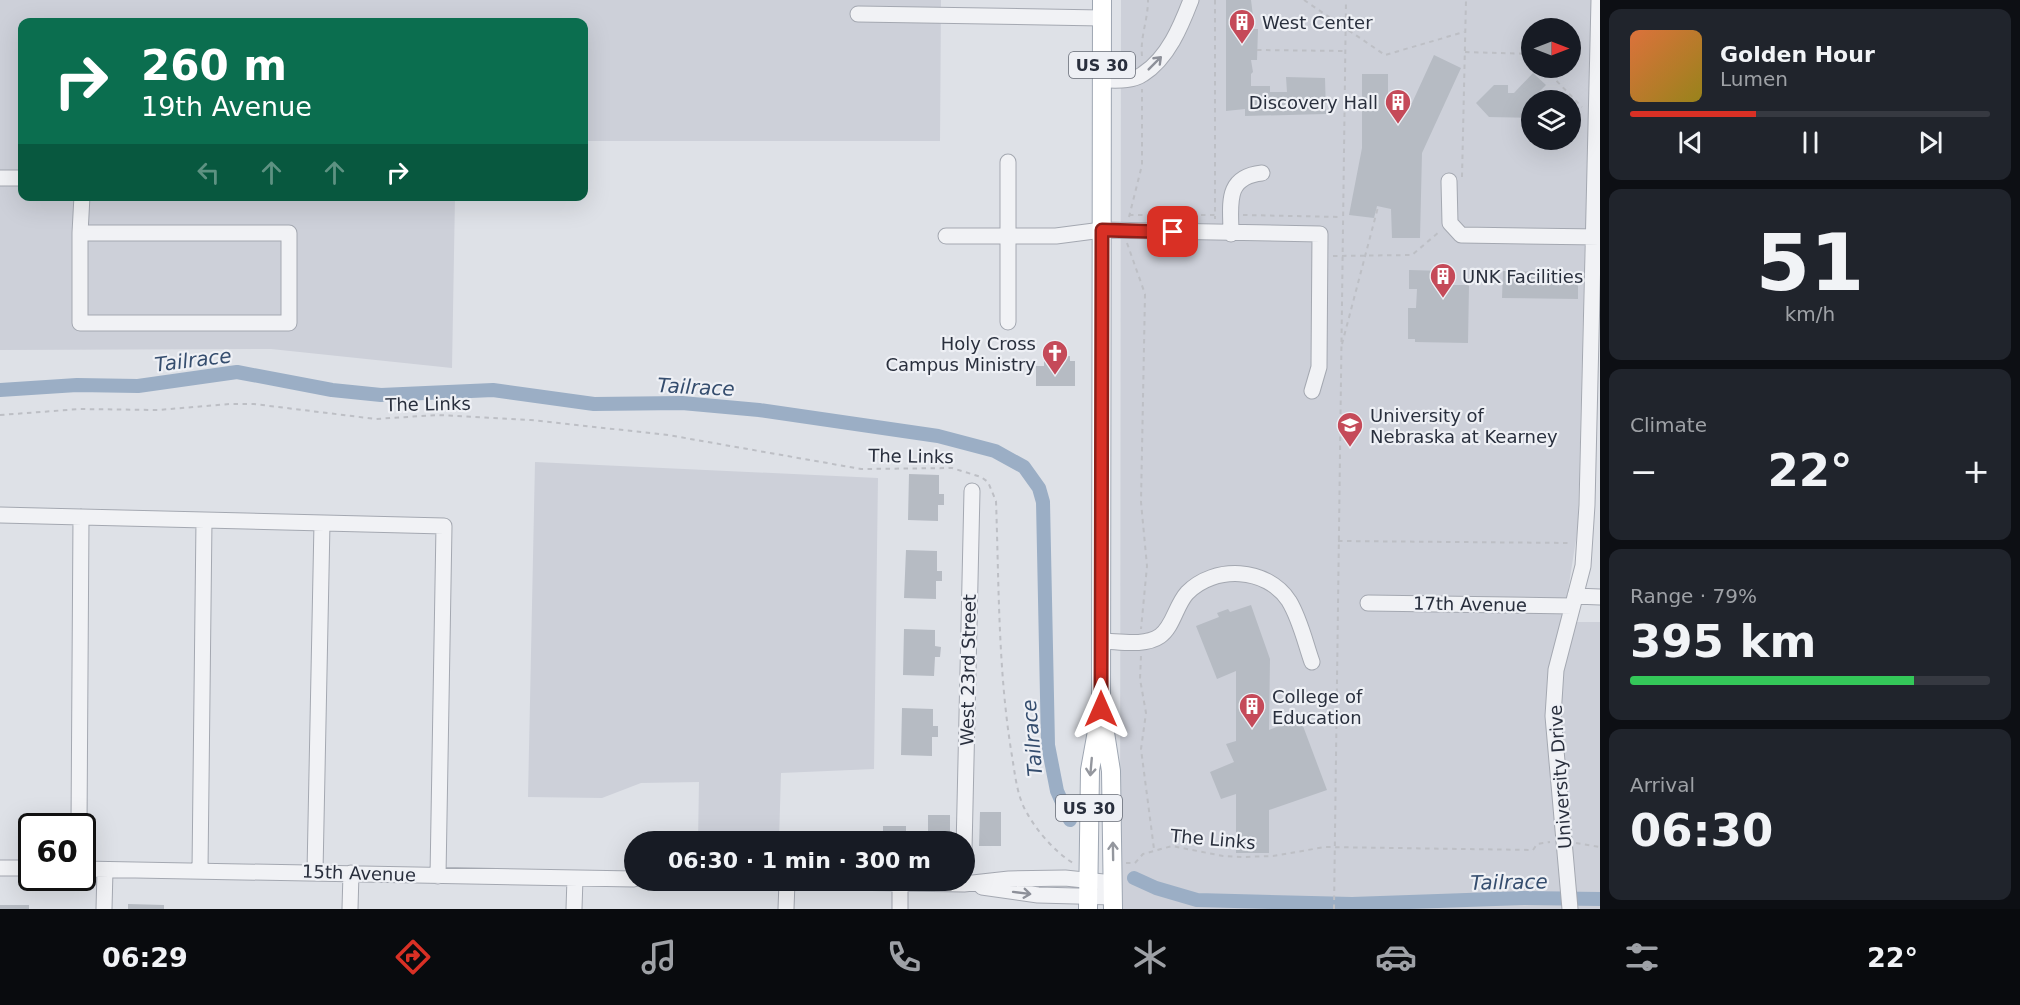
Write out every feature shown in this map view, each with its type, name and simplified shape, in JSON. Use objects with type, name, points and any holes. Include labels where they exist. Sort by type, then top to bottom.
[{"type":"main road","name":"US 30","points":[[1102,9],[1101,709],[1111,771],[1113,896]]},
{"type":"main road","name":"US 30","points":[[1088,887],[1090,770],[1101,709]]},
{"type":"street","points":[[1102,80],[1133,78],[1143,74],[1170,44],[1191,0]]},
{"type":"street","name":"University Drive","points":[[1570,909],[1553,716],[1556,670],[1583,566],[1587,505],[1595,323],[1599,0]]},
{"type":"street","points":[[858,14],[1102,9]]},
{"type":"street","points":[[1008,162],[1008,322]]},
{"type":"street","points":[[1232,234],[1235,185],[1248,175],[1262,173]]},
{"type":"street","points":[[0,178],[18,178]]},
{"type":"street","points":[[1456,179],[1450,223],[1461,235],[1596,237]]},
{"type":"street","points":[[80,234],[289,233],[289,323],[80,323],[80,234],[82,201]]},
{"type":"street","points":[[946,236],[1056,236],[1102,230],[1215,234],[1320,234],[1319,367],[1312,391]]},
{"type":"street","name":"West 23rd Street","points":[[964,831],[972,491]]},
{"type":"street","points":[[0,516],[444,526],[438,876]]},
{"type":"street","points":[[79,813],[81,517]]},
{"type":"street","points":[[200,870],[204,520]]},
{"type":"street","points":[[315,872],[322,523]]},
{"type":"street","points":[[1101,641],[1141,642],[1160,636],[1188,592],[1202,582],[1217,576],[1245,574],[1269,583],[1288,600],[1312,662]]},
{"type":"street","name":"17th Avenue","points":[[1368,603],[1573,601],[1600,597]]},
{"type":"street","points":[[0,868],[18,868]]},
{"type":"street","name":"15th Avenue","points":[[96,870],[624,879]]},
{"type":"street","points":[[104,909],[105,870]]},
{"type":"street","points":[[350,909],[351,873]]},
{"type":"street","points":[[574,909],[575,878]]},
{"type":"street","points":[[975,882],[1036,878],[1088,887],[1113,896]]},
{"type":"street","points":[[786,909],[787,891]]},
{"type":"street","points":[[900,891],[900,909]]},
{"type":"path","points":[[1148,0],[1148,19],[1141,41],[1142,165],[1125,230],[1128,251],[1145,294],[1141,502],[1147,566],[1140,620],[1140,679],[1146,713],[1141,749],[1154,849]]},
{"type":"path","points":[[1215,0],[1215,234]]},
{"type":"path","points":[[1304,0],[1385,55],[1465,31]]},
{"type":"path","points":[[1334,909],[1346,0]]},
{"type":"path","points":[[1456,179],[1465,52],[1466,0]]},
{"type":"path","points":[[1257,50],[1345,51]]},
{"type":"path","points":[[1465,52],[1521,54]]},
{"type":"path","points":[[1554,78],[1596,121]]},
{"type":"path","points":[[1341,348],[1378,207]]},
{"type":"path","points":[[1129,215],[1343,218]]},
{"type":"path","points":[[1320,256],[1412,255],[1450,223]]},
{"type":"path","name":"The Links","points":[[0,415],[80,409],[158,410],[254,404],[376,419],[437,415],[497,417],[668,435],[861,468],[952,468],[981,477],[988,482],[996,501],[1005,695],[1015,776],[1026,812],[1037,828],[1075,864],[1088,887]]},
{"type":"path","points":[[1338,541],[1575,543]]},
{"type":"path","name":"The Links","points":[[1113,863],[1135,863],[1143,854],[1154,849],[1172,846],[1223,856],[1243,857],[1273,856],[1306,848],[1335,847],[1533,850],[1537,844],[1564,842],[1600,847]]},
{"type":"shaded area","points":[[0,0],[941,0],[940,141],[588,141],[588,18],[18,18],[18,201],[455,201],[452,368],[271,349],[0,350]]},
{"type":"shaded area","name":"University of Nebraska at Kearney","points":[[1121,0],[1600,0],[1600,230],[1585,230],[1578,527],[1563,622],[1600,622],[1600,909],[1120,909]]},
{"type":"shaded area","points":[[535,462],[878,478],[874,769],[781,773],[779,831],[698,831],[699,782],[641,783],[602,798],[528,797]]},
{"type":"building","name":"West Center","points":[[1226,0],[1251,0],[1254,24],[1251,29],[1258,29],[1257,60],[1251,60],[1253,72],[1251,86],[1270,86],[1270,92],[1287,92],[1286,77],[1325,78],[1326,114],[1245,116],[1245,109],[1226,111]]},
{"type":"building","name":"Discovery Hall","points":[[1434,55],[1461,68],[1422,153],[1420,238],[1392,238],[1391,209],[1377,206],[1374,218],[1349,215],[1362,148],[1362,74],[1388,74],[1388,102],[1412,103]]},
{"type":"building","points":[[1528,78],[1538,78],[1546,85],[1541,90],[1521,90],[1521,118],[1489,117],[1476,103],[1494,85],[1508,85],[1508,93],[1514,93]]},
{"type":"building","name":"UNK Facilities","points":[[1409,270],[1445,271],[1445,285],[1469,285],[1468,343],[1415,342],[1415,339],[1408,339],[1408,308],[1416,308],[1417,289],[1409,289]]},
{"type":"building","points":[[1503,271],[1578,273],[1578,299],[1502,298]]},
{"type":"building","name":"Holy Cross Campus Ministry","points":[[1070,356],[1070,361],[1075,361],[1075,386],[1036,386],[1036,366],[1044,366],[1044,361],[1058,361],[1058,357]]},
{"type":"building","points":[[909,474],[939,475],[939,494],[944,494],[944,505],[938,505],[938,521],[908,520]]},
{"type":"building","points":[[906,550],[937,551],[937,571],[942,571],[942,581],[936,581],[936,599],[904,598]]},
{"type":"building","name":"College of Education","points":[[1251,605],[1270,659],[1269,730],[1300,718],[1327,790],[1269,810],[1269,853],[1236,853],[1236,794],[1221,799],[1210,772],[1234,762],[1226,744],[1236,741],[1236,671],[1217,679],[1196,626],[1219,617],[1217,613],[1228,609],[1230,612]]},
{"type":"building","points":[[904,629],[935,630],[935,646],[941,647],[940,657],[935,657],[934,676],[903,675]]},
{"type":"building","points":[[902,708],[933,709],[933,726],[938,726],[938,737],[932,737],[932,756],[901,755]]},
{"type":"building","points":[[980,812],[1001,812],[1001,846],[979,846]]},
{"type":"building","points":[[928,815],[950,815],[950,831],[928,831]]},
{"type":"building","points":[[883,826],[906,826],[906,831],[883,831]]},
{"type":"building","points":[[128,904],[164,905],[164,909],[128,909]]},
{"type":"building","points":[[0,905],[29,905],[29,909],[0,909]]},
{"type":"waterway","name":"Tailrace","points":[[0,390],[77,385],[138,386],[237,372],[332,390],[381,395],[493,390],[594,404],[682,403],[759,410],[938,436],[995,451],[1024,467],[1039,488],[1043,502],[1048,745],[1057,791],[1070,820]]},
{"type":"waterway","name":"Tailrace","points":[[1134,878],[1156,888],[1197,900],[1352,904],[1524,898],[1600,899]]},
{"type":"place","name":"West Center","points":[[1242,45]]},
{"type":"place","name":"Discovery Hall","points":[[1398,125]]},
{"type":"place","name":"UNK Facilities","points":[[1443,299]]},
{"type":"place","name":"Holy Cross Campus Ministry","points":[[1055,376]]},
{"type":"place","name":"University of Nebraska at Kearney","points":[[1350,448]]},
{"type":"place","name":"College of Education","points":[[1252,729]]},
{"type":"route","points":[[1101,709],[1102,230],[1173,232]]}]
